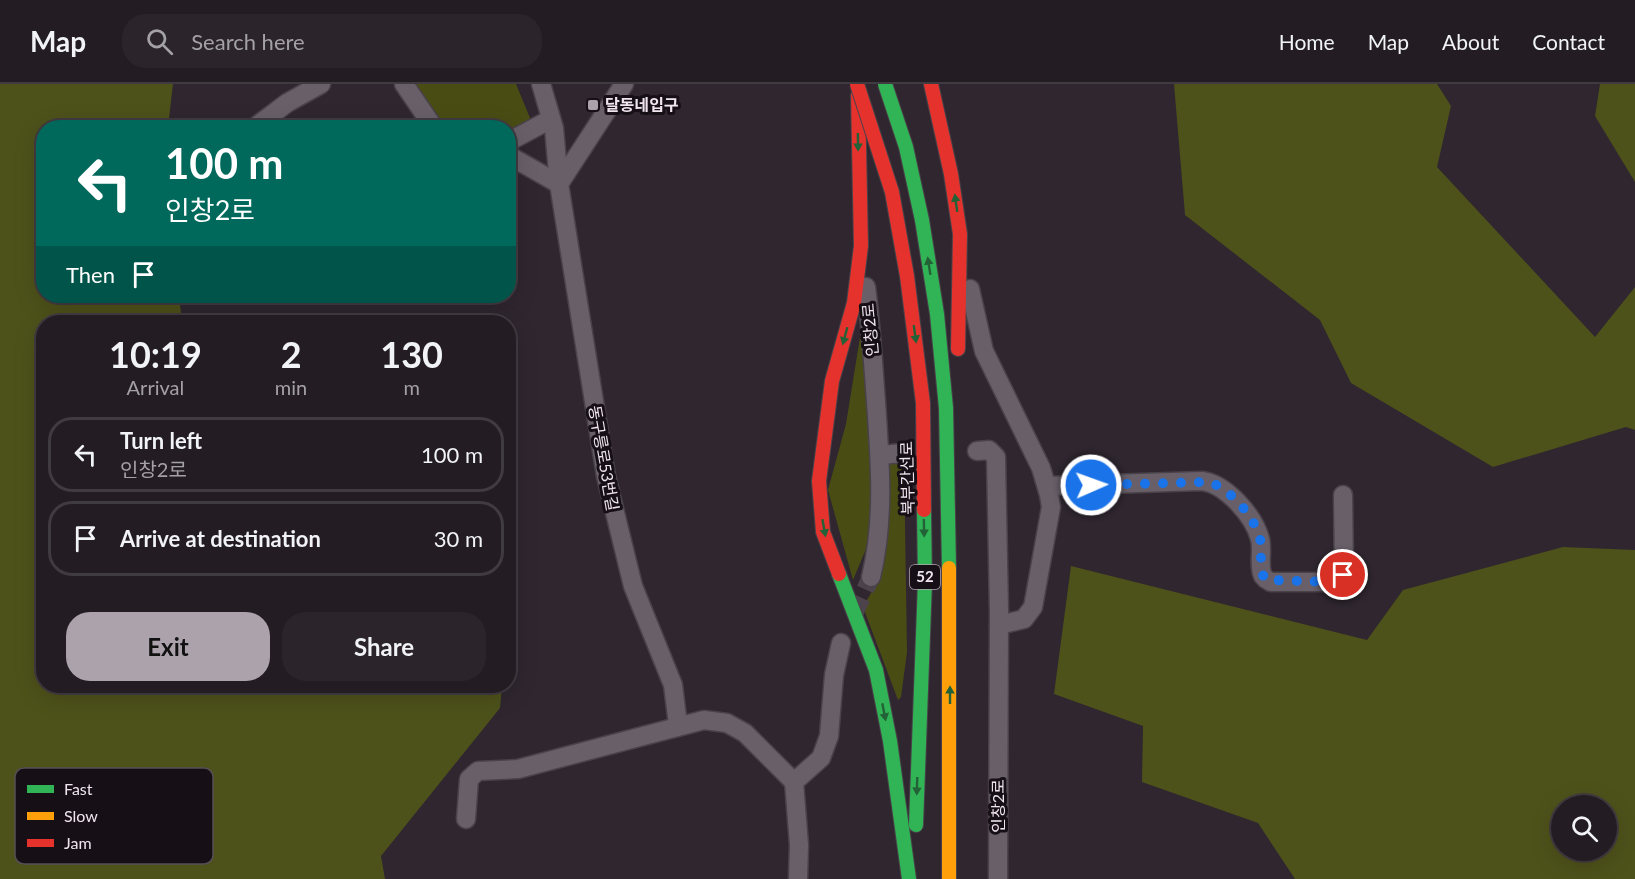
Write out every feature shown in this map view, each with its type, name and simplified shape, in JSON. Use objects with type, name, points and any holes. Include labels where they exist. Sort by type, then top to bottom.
[{"type":"highway","points":[[857,84],[861,246],[854,303],[832,381],[819,481],[824,532],[876,670],[890,741],[909,879]]},
{"type":"highway","name":"북부간선로","points":[[857,84],[892,192],[907,276],[922,403],[925,581],[914,879]]},
{"type":"highway","name":"52","points":[[885,84],[906,147],[922,220],[937,314],[946,408],[950,639],[950,879]]},
{"type":"highway","points":[[931,84],[951,174],[960,239],[950,639]]},
{"type":"street","points":[[265,120],[287,103],[321,84]]},
{"type":"street","points":[[404,84],[429,120]]},
{"type":"street","name":"동구릉로53번길","points":[[541,84],[553,125],[559,184],[601,447],[622,550],[645,620],[673,685],[678,725]]},
{"type":"street","points":[[516,160],[559,184],[624,84]]},
{"type":"street","name":"인창2로","points":[[871,577],[880,529],[880,456],[869,309],[861,246],[870,218],[878,109],[885,84]]},
{"type":"street","points":[[516,139],[553,125],[558,141],[566,146],[589,136]]},
{"type":"street","points":[[960,239],[984,351],[1018,418],[1047,486],[1051,507],[1033,607],[1024,619],[999,625]]},
{"type":"street","name":"인창2로","points":[[977,451],[992,451],[996,457],[999,625],[998,879]]},
{"type":"street","points":[[880,456],[903,453]]},
{"type":"street","points":[[1047,486],[1202,481],[1214,484],[1252,521],[1260,537],[1263,577],[1271,582],[1335,582],[1341,578],[1344,570],[1344,495]]},
{"type":"street","points":[[794,782],[821,758],[830,736],[834,675],[842,643]]},
{"type":"street","points":[[466,819],[469,779],[474,773],[518,769],[678,725],[704,720],[727,723],[744,733],[794,782],[798,879]]},
{"type":"green space","points":[[0,84],[173,84],[169,120],[36,120],[36,303],[180,303],[181,315],[36,315],[36,693],[501,693],[500,708],[381,856],[385,879],[0,879]]},
{"type":"green space","points":[[413,84],[516,84],[530,118],[529,125],[516,132],[516,120],[436,120]]},
{"type":"green space","points":[[1174,84],[1437,84],[1451,106],[1437,167],[1595,337],[1635,287],[1635,430],[1626,427],[1493,467],[1351,383],[1320,320],[1185,215]]},
{"type":"green space","points":[[1600,84],[1635,84],[1635,182],[1595,116]]},
{"type":"green space","points":[[868,330],[872,512],[866,549],[853,580],[828,490],[846,424],[861,331]]},
{"type":"green space","points":[[904,462],[907,652],[901,697],[898,700],[863,607],[878,581],[883,463]]},
{"type":"green space","points":[[1563,547],[1635,550],[1635,879],[1295,879],[1258,823],[1142,782],[1143,726],[1054,694],[1071,566],[1367,640],[1403,590]]},
{"type":"tunnel","points":[[854,614],[871,577]]},
{"type":"traffic: fast","points":[[885,84],[906,147],[922,220]]},
{"type":"traffic: fast","points":[[922,220],[937,314],[946,408],[949,568]]},
{"type":"traffic: fast","points":[[916,825],[925,581],[924,510]]},
{"type":"traffic: fast","points":[[839,574],[876,670],[890,741],[909,879]]},
{"type":"traffic: slow","points":[[949,568],[949,879]]},
{"type":"traffic: jam","points":[[857,84],[892,192],[907,276]]},
{"type":"traffic: jam","points":[[931,84],[951,174],[960,234],[958,349]]},
{"type":"traffic: jam","points":[[839,574],[823,532],[819,481],[832,381],[854,303],[861,246],[858,95]]},
{"type":"traffic: jam","points":[[907,276],[923,403],[924,510]]},
{"type":"place","name":"달동네입구","points":[[593,105]]},
{"type":"route","points":[[1091,485],[1209,482],[1221,488],[1249,516],[1255,526],[1260,537],[1262,572],[1266,580],[1271,582],[1335,582],[1343,575]]}]
